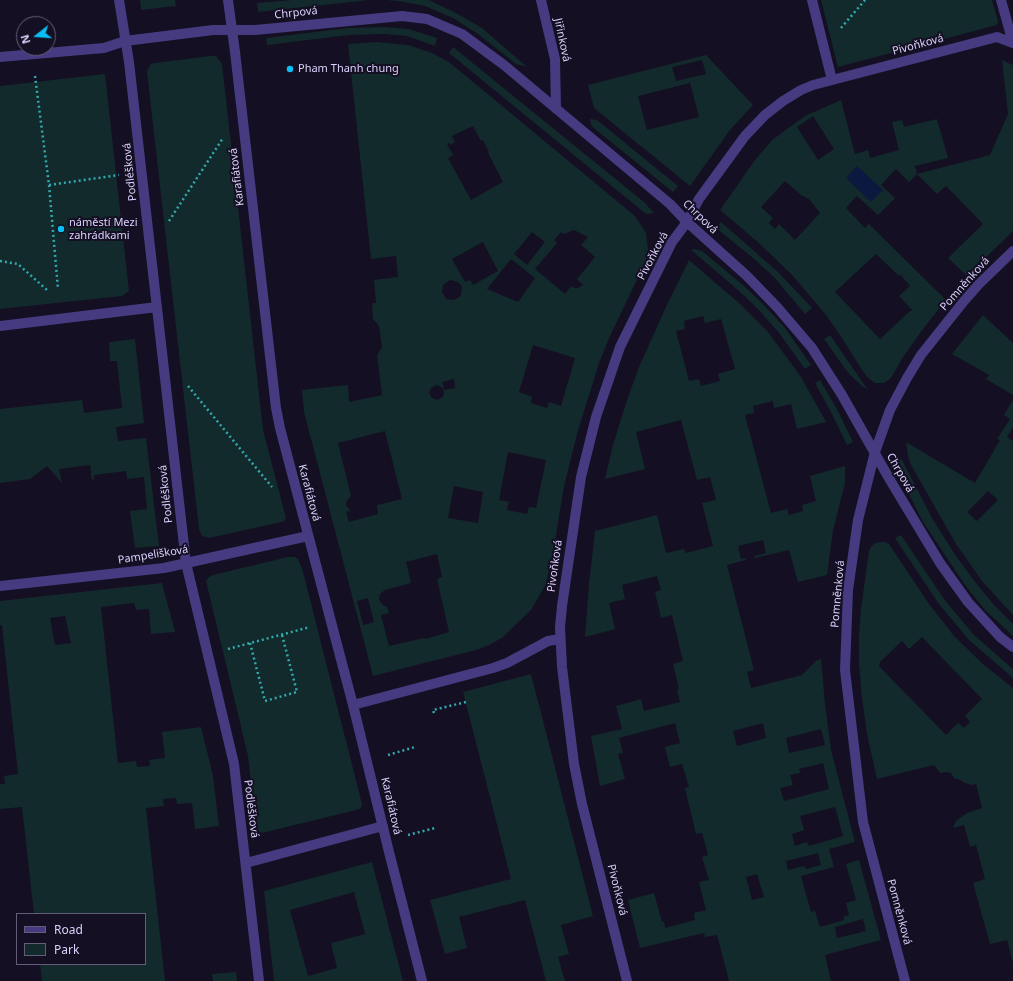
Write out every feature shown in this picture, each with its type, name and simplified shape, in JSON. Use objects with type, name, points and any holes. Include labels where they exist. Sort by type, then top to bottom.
[{"type":"street","name":"Podléšková","points":[[119,0],[129,62],[186,563],[234,764],[259,981]]},
{"type":"street","name":"Karafiátová","points":[[228,0],[276,408],[308,536],[354,705],[422,981]]},
{"type":"street","name":"Jiřinková","points":[[541,0],[556,59],[556,109]]},
{"type":"street","points":[[812,0],[832,80]]},
{"type":"street","points":[[1001,0],[1013,43]]},
{"type":"street","name":"Chrpová","points":[[125,42],[213,30],[255,30],[402,16],[427,19],[462,34],[504,65],[670,204],[687,222],[747,276],[777,307],[812,348],[842,395],[944,568],[968,602],[1000,637],[1013,647]]},
{"type":"street","name":"Pivoňková","points":[[627,981],[582,804],[574,764],[560,639],[562,606],[580,477],[596,417],[620,347],[672,242],[687,222],[704,193],[745,136],[765,115],[783,101],[801,90],[813,85],[997,37],[1013,43]]},
{"type":"street","points":[[0,57],[104,48],[125,42]]},
{"type":"street","name":"Pomněnková","points":[[905,981],[863,822],[845,670],[848,590],[858,520],[875,452],[890,410],[921,355],[979,284],[1013,251]]},
{"type":"street","points":[[0,326],[157,307]]},
{"type":"street","name":"Pampelišková","points":[[0,586],[164,568],[308,536]]},
{"type":"street","points":[[354,705],[493,668],[507,663],[548,641],[560,639]]},
{"type":"street","points":[[246,863],[383,826]]},
{"type":"path","points":[[836,33],[865,0]]},
{"type":"path","points":[[35,76],[49,185],[58,289]]},
{"type":"path","points":[[167,225],[227,132]]},
{"type":"path","points":[[49,185],[119,175]]},
{"type":"path","points":[[0,260],[18,264],[47,290]]},
{"type":"path","points":[[184,381],[276,491]]},
{"type":"path","points":[[228,649],[312,626]]},
{"type":"path","points":[[250,643],[265,701],[297,692],[282,635]]},
{"type":"path","points":[[434,713],[433,710],[466,702]]},
{"type":"path","points":[[387,755],[415,747]]},
{"type":"path","points":[[408,835],[435,828]]},
{"type":"green space","points":[[140,0],[175,0],[176,6],[141,10]]},
{"type":"green space","points":[[292,0],[369,0],[258,12],[257,3]]},
{"type":"green space","points":[[385,0],[429,0],[482,28],[527,67],[516,64],[478,34],[453,18],[425,6]]},
{"type":"green space","points":[[821,0],[992,0],[998,21],[997,25],[838,67]]},
{"type":"green space","points":[[384,27],[408,29],[437,38],[435,46],[407,36],[384,34],[349,35],[267,45],[266,38],[348,28]]},
{"type":"green space","points":[[377,42],[408,45],[432,53],[449,62],[635,216],[646,233],[648,249],[646,261],[609,338],[599,363],[577,434],[564,486],[546,584],[531,610],[502,638],[489,645],[476,650],[373,676],[304,412],[302,390],[348,385],[349,402],[382,395],[377,355],[382,347],[379,326],[373,319],[372,303],[376,303],[374,280],[398,277],[396,256],[371,259],[348,44]],"holes":[[[473,126],[481,141],[483,140],[503,182],[471,200],[448,158],[453,155],[447,144],[449,143],[450,145],[455,142],[452,136]],[[574,230],[588,237],[581,245],[595,257],[577,279],[583,285],[578,288],[571,286],[565,294],[535,269],[557,243],[554,240],[561,232],[564,234]],[[532,232],[545,242],[527,265],[514,254]],[[483,242],[498,271],[473,285],[470,280],[465,282],[452,259]],[[511,259],[535,278],[518,302],[487,289]],[[450,280],[458,282],[462,287],[461,296],[454,300],[446,299],[442,292],[443,285]],[[533,345],[575,358],[561,406],[549,402],[547,408],[531,403],[532,397],[519,392]],[[454,379],[455,388],[444,390],[442,382]],[[436,385],[442,387],[444,392],[443,397],[437,400],[432,398],[429,393],[431,388]],[[385,431],[402,499],[377,505],[378,514],[349,522],[346,512],[350,511],[346,505],[346,502],[351,496],[338,443]],[[508,452],[546,460],[536,508],[529,507],[527,514],[507,510],[509,502],[499,500]],[[454,486],[483,492],[478,523],[448,518]],[[437,554],[442,577],[437,579],[449,632],[426,639],[424,638],[389,646],[381,615],[389,613],[387,607],[379,600],[380,594],[385,590],[411,583],[406,562]],[[368,598],[374,622],[363,625],[357,601]]]},
{"type":"green space","points":[[453,47],[644,202],[654,213],[646,214],[449,53]]},
{"type":"green space","points":[[706,55],[753,105],[730,130],[690,186],[594,108],[588,85]],"holes":[[[702,60],[706,74],[676,81],[672,67]],[[690,83],[699,117],[647,130],[638,96]]]},
{"type":"green space","points":[[216,56],[222,64],[263,430],[286,518],[281,522],[209,538],[202,536],[199,529],[147,72],[151,64],[155,63]]},
{"type":"green space","points":[[1002,60],[1013,65],[1013,231],[974,269],[968,277],[948,258],[983,224],[946,186],[937,194],[917,174],[990,155],[1008,114]]},
{"type":"green space","name":"náměstí Mezi zahrádkami","points":[[105,74],[129,291],[122,296],[0,309],[0,86]]},
{"type":"green space","points":[[841,100],[855,154],[868,150],[870,158],[899,150],[892,122],[902,120],[904,127],[937,119],[948,158],[915,166],[917,174],[909,182],[896,169],[881,185],[895,198],[878,215],[857,196],[846,208],[865,228],[869,224],[946,300],[903,357],[891,378],[884,383],[875,383],[868,378],[826,315],[793,276],[760,244],[720,210],[755,160],[772,140],[805,116]],"holes":[[[813,116],[834,149],[818,160],[797,127]],[[785,181],[801,195],[809,199],[820,213],[795,240],[779,224],[775,229],[769,223],[773,218],[761,207]],[[876,254],[899,276],[900,274],[910,286],[899,296],[913,311],[910,311],[880,339],[835,292]]]},
{"type":"green space","points":[[590,119],[597,120],[678,186],[673,192],[595,129],[591,125]]},
{"type":"green space","points":[[721,222],[778,272],[812,308],[805,314],[774,277],[716,228]]},
{"type":"green space","points":[[694,249],[702,251],[764,305],[785,328],[811,365],[805,369],[779,333],[759,310],[691,250]]},
{"type":"green space","points":[[689,260],[740,304],[768,332],[801,377],[826,422],[797,429],[791,404],[774,408],[773,401],[753,406],[754,413],[745,415],[771,513],[787,509],[789,515],[803,511],[802,505],[816,501],[810,476],[845,466],[845,483],[833,530],[827,575],[798,582],[789,550],[755,558],[754,556],[766,553],[763,540],[738,546],[741,559],[745,558],[746,560],[727,565],[754,670],[747,672],[751,688],[802,675],[816,661],[821,659],[831,750],[855,842],[829,849],[834,867],[801,876],[811,912],[815,911],[820,927],[844,920],[843,917],[849,915],[846,903],[856,900],[846,864],[859,860],[881,940],[825,955],[831,981],[729,981],[717,935],[705,937],[704,933],[640,948],[628,900],[654,893],[665,928],[695,920],[694,913],[706,910],[699,882],[709,880],[702,857],[708,855],[702,833],[696,834],[685,788],[689,787],[682,764],[670,767],[665,747],[680,743],[675,723],[619,738],[623,753],[618,754],[625,779],[600,786],[591,736],[622,729],[616,706],[641,699],[644,711],[680,702],[677,690],[679,689],[673,664],[683,661],[672,615],[661,618],[655,592],[661,590],[657,576],[622,585],[625,599],[609,603],[615,629],[585,637],[595,531],[657,515],[666,553],[684,549],[686,553],[713,546],[702,503],[716,500],[710,477],[697,480],[681,420],[636,432],[645,469],[605,479],[613,445],[627,400],[639,367]],"holes":[[[703,316],[705,323],[721,319],[735,369],[718,374],[720,381],[701,386],[699,379],[689,381],[676,331],[685,329],[684,321]],[[763,723],[766,738],[737,746],[733,731]],[[821,729],[825,745],[789,753],[786,738]],[[823,763],[829,789],[784,801],[780,788],[793,785],[790,775],[800,773],[799,769]],[[835,807],[843,836],[809,846],[807,842],[795,846],[792,834],[804,830],[800,816]],[[818,853],[821,865],[806,869],[804,866],[788,870],[786,861]],[[757,874],[764,897],[752,900],[746,877]],[[863,919],[866,931],[837,938],[835,927]]]},
{"type":"green space","points":[[983,315],[1013,343],[1013,395],[986,379],[989,375],[952,354]]},
{"type":"green space","points":[[830,335],[868,390],[849,374],[824,339]]},
{"type":"green space","points":[[135,339],[144,423],[116,427],[118,441],[146,438],[159,546],[135,548],[130,511],[147,509],[144,477],[127,479],[126,471],[94,475],[94,479],[92,480],[90,465],[59,469],[62,483],[47,466],[30,479],[0,483],[0,409],[82,400],[84,413],[122,408],[117,361],[110,361],[109,342]]},
{"type":"green space","points":[[820,380],[838,411],[853,442],[847,445],[815,383]]},
{"type":"green space","points":[[1013,400],[1013,427],[1007,437],[1013,441],[1013,615],[982,581],[956,544],[911,465],[906,442],[975,483],[1000,440],[997,439],[1010,419],[1004,415]],"holes":[[[988,491],[998,500],[977,521],[967,512]]]},
{"type":"green space","points":[[901,458],[932,518],[954,553],[993,604],[1013,624],[1013,636],[985,610],[965,585],[923,522],[894,464]]},
{"type":"green space","points":[[901,535],[944,599],[973,634],[1013,669],[1013,678],[969,640],[939,604],[895,538]]},
{"type":"green space","points":[[885,542],[889,544],[929,604],[954,636],[984,665],[1013,688],[1013,963],[1007,940],[990,944],[973,883],[985,879],[976,845],[970,847],[964,825],[953,828],[956,821],[967,813],[982,808],[976,784],[971,785],[963,782],[954,778],[951,773],[940,773],[934,765],[877,779],[867,734],[859,664],[861,608],[869,551],[875,543]],"holes":[[[922,637],[982,699],[965,716],[970,722],[964,728],[958,723],[946,735],[879,666],[880,662],[902,641],[909,649]]]},
{"type":"green space","points":[[288,557],[295,557],[298,559],[302,568],[362,804],[361,808],[356,810],[262,833],[258,831],[256,825],[248,756],[206,581],[213,575]]},
{"type":"green space","points":[[162,583],[175,632],[151,634],[149,609],[136,610],[134,603],[101,607],[118,763],[136,761],[137,767],[150,766],[149,760],[165,758],[162,732],[201,727],[213,776],[219,826],[195,829],[192,803],[177,804],[176,798],[163,799],[164,806],[146,808],[165,981],[42,981],[40,965],[146,965],[146,913],[34,913],[22,807],[0,809],[0,784],[5,784],[4,776],[18,774],[2,625],[0,625],[0,601]],"holes":[[[65,616],[71,643],[55,645],[50,618]]]},
{"type":"green space","points":[[531,674],[593,916],[561,925],[569,954],[558,957],[565,981],[546,981],[525,900],[459,917],[467,948],[445,954],[430,900],[511,879],[463,692]]},
{"type":"green space","points":[[372,862],[403,981],[274,981],[264,891]],"holes":[[[354,892],[365,934],[331,943],[337,968],[308,976],[290,910]]]},
{"type":"green space","points":[[236,972],[237,981],[213,981],[212,974]]},
{"type":"water","points":[[857,166],[883,190],[871,202],[846,178]]},
{"type":"place","name":"Pham Thanh chung","points":[[290,69]]},
{"type":"place","name":"náměstí Mezi zahrádkami","points":[[61,229]]}]
